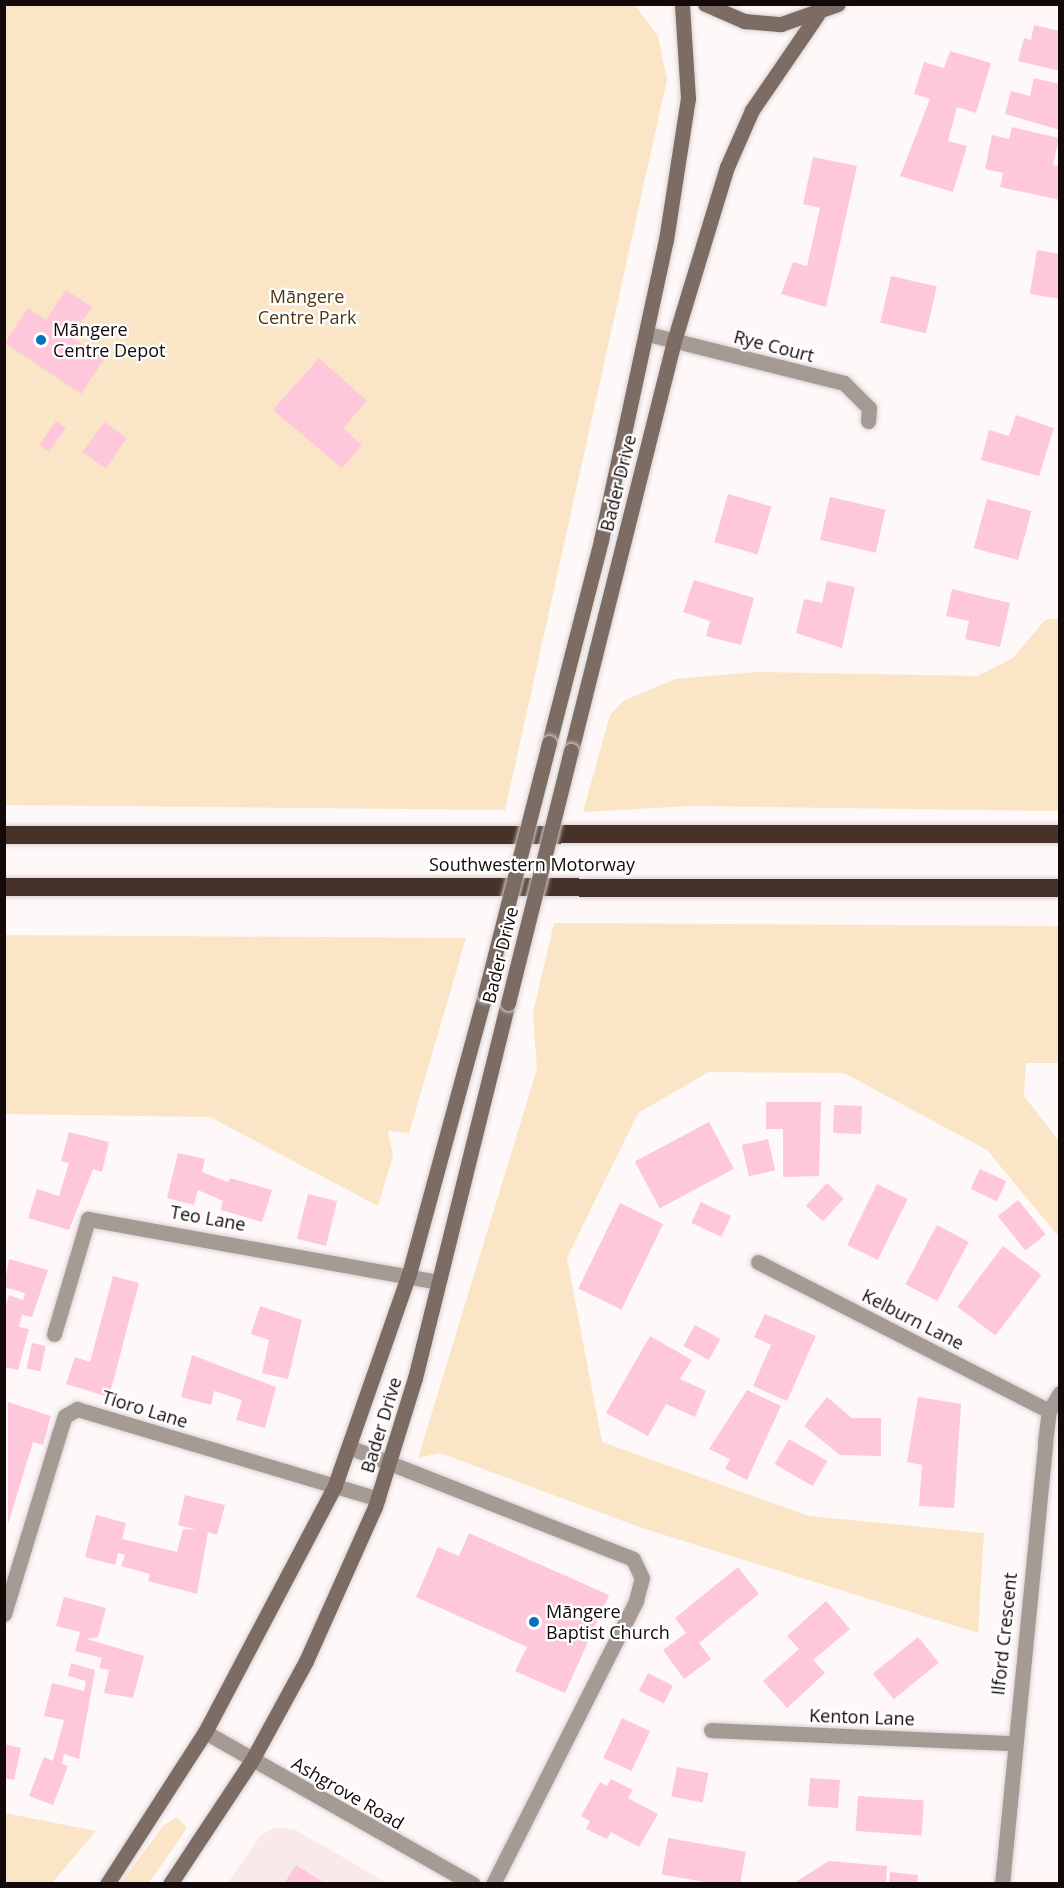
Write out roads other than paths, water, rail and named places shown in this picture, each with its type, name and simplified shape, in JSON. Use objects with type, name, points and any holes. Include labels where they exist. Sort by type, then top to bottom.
[{"type":"highway","name":"Southwestern Motorway","points":[[4,835],[1059,834]]},
{"type":"highway","points":[[4,892],[49,886]]},
{"type":"highway","name":"Southwestern Motorway","points":[[4,887],[1059,888]]},
{"type":"main road","name":"Bader Drive","points":[[106,1884],[205,1732],[335,1485],[409,1274],[485,994],[549,743],[648,334],[688,98],[682,4]]},
{"type":"main road","points":[[705,4],[744,21],[781,24],[817,15],[838,4]]},
{"type":"main road","name":"Bader Drive","points":[[170,1884],[252,1760],[306,1661],[378,1498],[391,1463],[674,340],[739,137],[817,15]]},
{"type":"street","name":"Rye Court","points":[[648,334],[844,383],[869,408],[868,421]]},
{"type":"street","name":"Teo Lane","points":[[54,1334],[88,1219],[409,1274],[437,1282]]},
{"type":"street","name":"Kelburn Lane","points":[[758,1262],[1049,1411]]},
{"type":"street","name":"Ilford Crescent","points":[[1002,1884],[1012,1743],[1049,1411],[1059,1393]]},
{"type":"street","name":"Tioro Lane","points":[[4,1614],[65,1416],[77,1409],[378,1498]]},
{"type":"street","points":[[349,1447],[633,1559],[642,1578],[636,1601],[493,1884]]},
{"type":"street","name":"Kenton Lane","points":[[711,1730],[1012,1743]]},
{"type":"street","name":"Ashgrove Road","points":[[205,1732],[473,1884]]},
{"type":"place","name":"Māngere Centre Depot","points":[[41,340]]},
{"type":"place","name":"Māngere Baptist Church","points":[[534,1622]]},
{"type":"park label","name":"Māngere Centre Park","points":[[307,307]]}]
